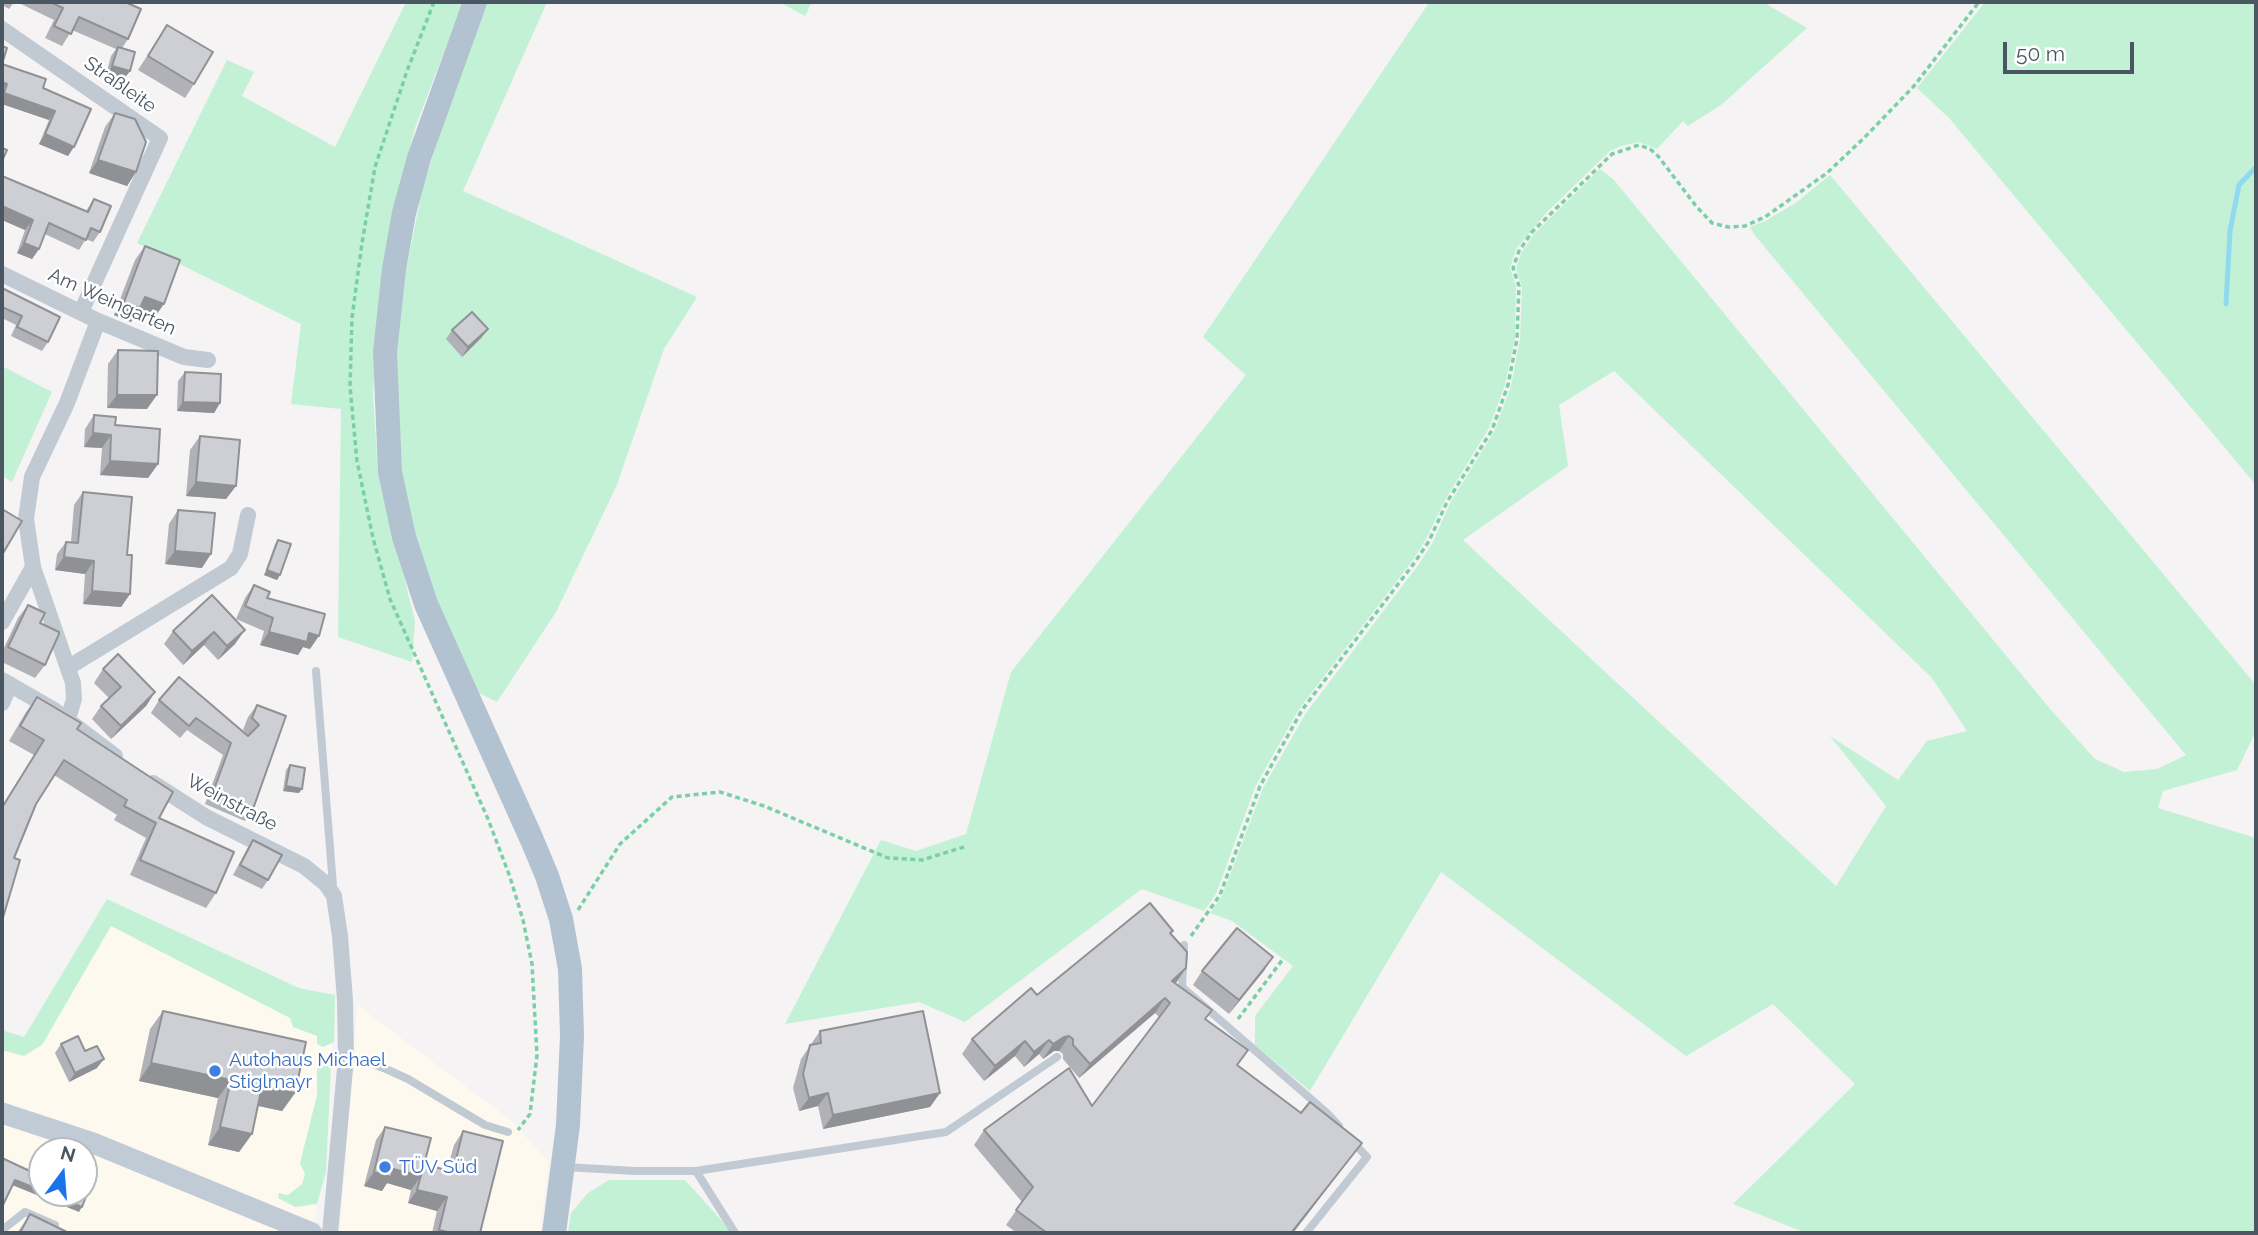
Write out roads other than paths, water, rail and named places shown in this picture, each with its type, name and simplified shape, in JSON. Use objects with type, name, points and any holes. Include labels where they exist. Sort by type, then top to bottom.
[{"type":"main road","points":[[475,2],[419,158],[404,213],[394,269],[385,352],[390,472],[404,537],[425,604],[532,840],[561,919],[570,969],[571,1082],[564,1167],[554,1233]]},
{"type":"main road","points":[[2,1113],[93,1143],[312,1233]]},
{"type":"street","name":"Straßleite","points":[[2,29],[160,138],[80,312]]},
{"type":"street","name":"Am Weingarten","points":[[2,274],[98,321],[184,357],[208,360]]},
{"type":"street","points":[[68,719],[74,699],[73,683],[33,567],[26,519],[32,477],[67,403],[98,321]]},
{"type":"street","points":[[69,667],[231,568],[240,554],[248,515]]},
{"type":"street","points":[[2,622],[33,567]]},
{"type":"street","points":[[2,703],[6,683]]},
{"type":"street","name":"Weinstraße","points":[[6,683],[68,719],[134,770],[206,817],[317,874],[334,896]]},
{"type":"street","points":[[330,1233],[345,1058],[345,1000],[334,896]]},
{"type":"lane","points":[[316,671],[334,896]]},
{"type":"lane","points":[[1184,945],[1182,987],[1327,1113],[1367,1157],[1306,1233]]},
{"type":"lane","points":[[564,1167],[696,1171],[946,1132],[1057,1057]]},
{"type":"lane","points":[[345,1058],[362,1060],[386,1069],[408,1079],[485,1125],[508,1132]]},
{"type":"lane","points":[[696,1171],[735,1233]]},
{"type":"lane","points":[[2,1230],[25,1212],[55,1225]]},
{"type":"waterway","points":[[2226,304],[2230,231],[2239,185],[2256,167]]},
{"type":"place","name":"Autohaus Michael Stiglmayr","points":[[215,1071]]},
{"type":"place","name":"TÜV Süd","points":[[385,1167]]}]
